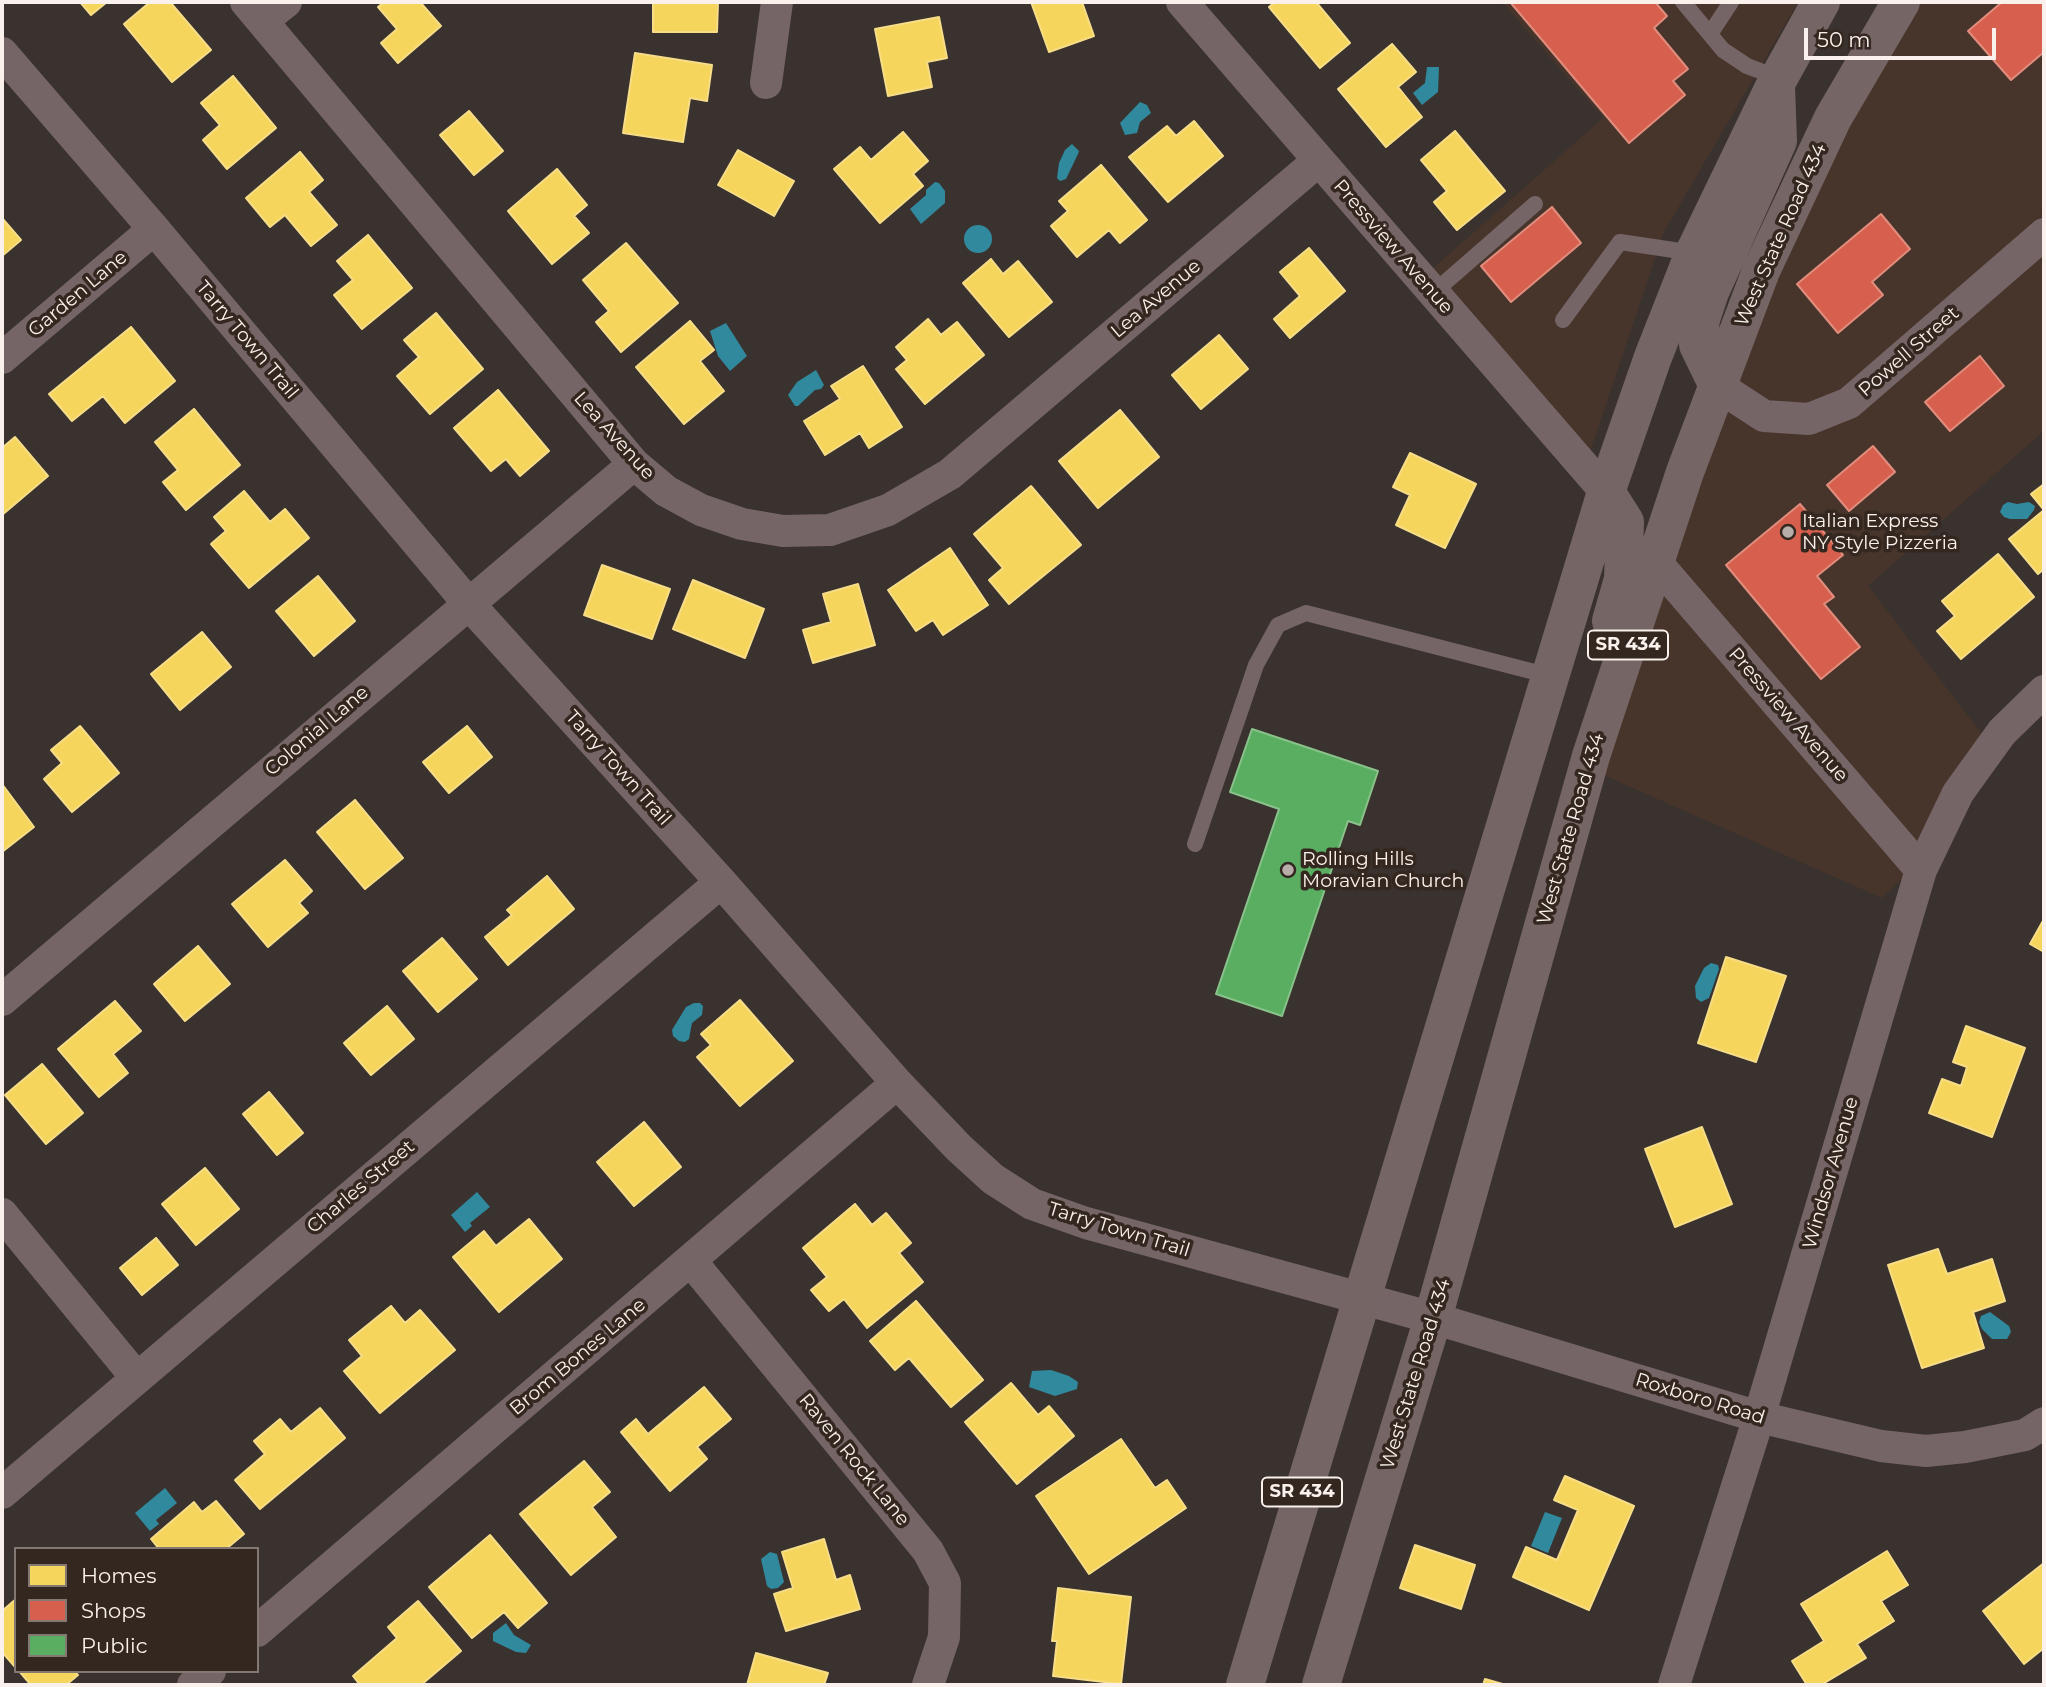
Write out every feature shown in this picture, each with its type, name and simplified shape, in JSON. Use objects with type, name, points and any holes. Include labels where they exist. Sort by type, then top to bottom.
[{"type":"main road","name":"SR 434","points":[[1245,1685],[1606,492],[1653,357],[1694,253],[1777,81],[1821,2]]},
{"type":"main road","name":"West State Road 434","points":[[1321,1685],[1433,1318],[1591,756],[1685,472],[1766,259],[1833,118],[1901,2]]},
{"type":"main road","points":[[1718,386],[1698,345],[1701,320],[1710,292],[1778,141],[1777,81]]},
{"type":"main road","points":[[1591,756],[1589,694],[1623,579],[1625,522],[1606,492]]},
{"type":"street","points":[[766,83],[777,2]]},
{"type":"street","name":"Pressview Avenue","points":[[1182,2],[1606,492]]},
{"type":"street","name":"Lea Avenue","points":[[265,8],[634,464],[666,491],[701,510],[742,524],[783,531],[830,530],[888,510],[950,474],[1318,161]]},
{"type":"street","name":"Tarry Town Trail","points":[[2,53],[154,229],[468,603],[721,882],[897,1083],[959,1148],[993,1179],[1032,1204],[1086,1223],[1360,1299]]},
{"type":"street","name":"Garden Lane","points":[[2,358],[154,229]]},
{"type":"street","name":"Powell Street","points":[[1718,386],[1764,416],[1809,419],[1849,403],[2044,234]]},
{"type":"street","name":"Colonial Lane","points":[[2,1000],[634,464]]},
{"type":"street","name":"Pressview Avenue","points":[[1655,561],[1921,870]]},
{"type":"street","name":"Windsor Avenue","points":[[1674,1685],[1759,1417],[1921,870],[1958,793],[2002,733],[2044,691]]},
{"type":"street","name":"Charles Street","points":[[2,1493],[721,882]]},
{"type":"street","name":"Brom Bones Lane","points":[[259,1629],[897,1083]]},
{"type":"street","points":[[2,1214],[136,1377]]},
{"type":"street","name":"Raven Rock Lane","points":[[691,1261],[928,1551],[945,1583],[944,1637],[928,1685]]},
{"type":"street","name":"Roxboro Road","points":[[1360,1299],[1433,1318],[1759,1417],[1881,1446],[1926,1451],[1965,1447],[2025,1435],[2044,1423]]},
{"type":"street","points":[[193,1685],[208,1673]]},
{"type":"lane","points":[[1683,2],[1723,50],[1777,81]]},
{"type":"lane","points":[[1710,34],[1731,2]]},
{"type":"lane","points":[[1433,293],[1535,204]]},
{"type":"lane","points":[[1563,320],[1620,242],[1694,253]]},
{"type":"lane","points":[[1195,844],[1256,666],[1278,625],[1306,613],[1550,676]]},
{"type":"shaded area","points":[[1502,2],[1798,2],[1664,232],[1590,452],[1431,270],[1603,118]]},
{"type":"shaded area","points":[[1918,2],[2044,2],[2044,214],[1841,391],[1805,405],[1767,402],[1735,382],[1754,330],[1828,170],[1876,75]]},
{"type":"shaded area","points":[[2044,254],[2044,431],[1868,586],[1982,734],[1917,845],[1671,559],[1726,407],[1810,433]]},
{"type":"shaded area","points":[[1661,588],[1906,872],[1882,898],[1601,774]]},
{"type":"water","points":[[1427,67],[1439,67],[1438,92],[1422,105],[1413,93],[1425,83]]},
{"type":"water","points":[[1140,102],[1147,105],[1151,113],[1140,122],[1137,133],[1125,135],[1120,123]]},
{"type":"water","points":[[1072,144],[1079,151],[1066,179],[1060,181],[1057,178],[1059,163],[1065,150]]},
{"type":"water","points":[[935,182],[945,191],[945,203],[921,224],[910,209],[926,195],[926,190]]},
{"type":"water","points":[[978,225],[988,229],[992,239],[988,249],[978,253],[968,249],[964,239],[968,229]]},
{"type":"water","points":[[726,323],[747,356],[730,371],[718,356],[710,331]]},
{"type":"water","points":[[816,370],[824,385],[795,406],[788,395],[797,382]]},
{"type":"water","points":[[2008,502],[2029,502],[2035,506],[2027,519],[2010,519],[2000,512]]},
{"type":"water","points":[[1711,963],[1718,965],[1719,969],[1709,998],[1701,1002],[1696,998],[1695,986],[1704,968]]},
{"type":"water","points":[[694,1003],[703,1006],[702,1015],[692,1023],[689,1039],[685,1042],[679,1041],[673,1036],[672,1030],[686,1007]]},
{"type":"water","points":[[477,1192],[490,1207],[470,1223],[472,1226],[465,1232],[451,1215]]},
{"type":"water","points":[[1990,1312],[2009,1326],[2011,1332],[2007,1339],[1992,1339],[1982,1329],[1979,1322],[1981,1316]]},
{"type":"water","points":[[1051,1370],[1078,1382],[1077,1389],[1055,1396],[1029,1387],[1032,1371]]},
{"type":"water","points":[[165,1488],[177,1503],[156,1520],[159,1524],[150,1531],[135,1513]]},
{"type":"water","points":[[1545,1512],[1562,1518],[1548,1553],[1531,1546]]},
{"type":"water","points":[[770,1552],[777,1554],[784,1582],[778,1588],[771,1589],[767,1586],[761,1559]]},
{"type":"water","points":[[506,1623],[514,1635],[531,1645],[526,1653],[516,1652],[493,1641],[493,1633]]},
{"type":"building: Homes","points":[[80,2],[107,2],[91,15]]},
{"type":"building: Homes","points":[[150,2],[170,2],[211,50],[172,82],[124,24]]},
{"type":"building: Homes","points":[[384,2],[420,2],[441,26],[398,63],[381,43],[397,29],[378,7]]},
{"type":"building: Homes","points":[[653,2],[718,2],[717,32],[653,32]]},
{"type":"building: Homes","points":[[1031,2],[1082,2],[1094,36],[1049,52]]},
{"type":"building: Homes","points":[[1275,2],[1316,2],[1350,43],[1320,68],[1269,7]]},
{"type":"building: Homes","points":[[939,17],[947,58],[927,62],[932,87],[888,96],[875,29]]},
{"type":"building: Homes","points":[[1392,44],[1416,72],[1398,87],[1422,117],[1386,147],[1338,89]]},
{"type":"building: Homes","points":[[635,53],[712,65],[707,101],[690,98],[683,142],[623,133]]},
{"type":"building: Homes","points":[[233,76],[276,128],[227,169],[203,140],[220,125],[201,103]]},
{"type":"building: Homes","points":[[469,111],[503,151],[474,175],[440,135]]},
{"type":"building: Homes","points":[[1194,121],[1223,156],[1168,202],[1129,157],[1167,126],[1176,136]]},
{"type":"building: Homes","points":[[1455,131],[1505,191],[1457,230],[1434,202],[1447,191],[1421,160]]},
{"type":"building: Homes","points":[[903,132],[928,161],[913,174],[923,186],[880,223],[834,169],[860,147],[871,160]]},
{"type":"building: Homes","points":[[738,150],[794,181],[774,216],[718,185]]},
{"type":"building: Homes","points":[[300,152],[323,180],[309,192],[337,225],[311,246],[285,215],[270,227],[246,198]]},
{"type":"building: Homes","points":[[1101,165],[1147,220],[1120,243],[1109,230],[1077,257],[1051,226],[1068,211],[1059,201]]},
{"type":"building: Homes","points":[[557,169],[587,205],[574,216],[589,233],[552,264],[508,211]]},
{"type":"building: Homes","points":[[2,218],[21,240],[2,256]]},
{"type":"building: Homes","points":[[368,235],[412,288],[362,329],[334,295],[353,280],[337,261]]},
{"type":"building: Homes","points":[[626,243],[678,303],[621,352],[596,322],[609,311],[583,280]]},
{"type":"building: Homes","points":[[1309,248],[1345,291],[1290,338],[1274,319],[1300,296],[1280,272]]},
{"type":"building: Homes","points":[[991,259],[1003,274],[1018,261],[1052,302],[1009,337],[963,283]]},
{"type":"building: Homes","points":[[436,313],[483,369],[430,414],[397,376],[419,357],[404,340]]},
{"type":"building: Homes","points":[[928,319],[941,335],[957,322],[984,355],[925,404],[896,369],[907,360],[896,347]]},
{"type":"building: Homes","points":[[690,321],[714,350],[700,361],[724,391],[684,424],[636,367]]},
{"type":"building: Homes","points":[[131,327],[175,381],[125,423],[103,396],[72,421],[49,394]]},
{"type":"building: Homes","points":[[1219,335],[1248,369],[1201,409],[1172,375]]},
{"type":"building: Homes","points":[[863,366],[902,427],[869,448],[860,433],[825,455],[804,421],[840,399],[831,386]]},
{"type":"building: Homes","points":[[498,390],[549,451],[520,476],[506,459],[491,471],[454,428]]},
{"type":"building: Homes","points":[[194,409],[240,465],[186,510],[163,482],[178,470],[155,442]]},
{"type":"building: Homes","points":[[1120,410],[1159,457],[1098,508],[1059,461]]},
{"type":"building: Homes","points":[[15,437],[48,476],[2,515],[2,448]]},
{"type":"building: Homes","points":[[1410,453],[1476,484],[1445,548],[1396,525],[1410,495],[1393,487]]},
{"type":"building: Homes","points":[[2044,484],[2044,510],[2031,494]]},
{"type":"building: Homes","points":[[1031,486],[1081,545],[1009,604],[989,580],[1003,568],[974,534]]},
{"type":"building: Homes","points":[[244,491],[270,522],[285,509],[309,538],[249,588],[211,544],[226,531],[214,517]]},
{"type":"building: Homes","points":[[2044,510],[2044,569],[2038,574],[2009,539]]},
{"type":"building: Homes","points":[[950,548],[988,605],[943,635],[933,620],[916,631],[888,590]]},
{"type":"building: Homes","points":[[1998,554],[2034,597],[1961,659],[1937,631],[1955,616],[1942,601]]},
{"type":"building: Homes","points":[[602,565],[670,589],[652,639],[584,615]]},
{"type":"building: Homes","points":[[318,576],[355,621],[314,656],[276,611]]},
{"type":"building: Homes","points":[[693,580],[764,609],[745,658],[673,629]]},
{"type":"building: Homes","points":[[858,584],[875,645],[813,663],[803,630],[831,622],[823,594]]},
{"type":"building: Homes","points":[[202,632],[231,667],[180,710],[151,674]]},
{"type":"building: Homes","points":[[80,726],[119,773],[72,812],[44,779],[62,763],[51,750]]},
{"type":"building: Homes","points":[[467,726],[492,757],[449,793],[423,762]]},
{"type":"building: Homes","points":[[2,784],[34,827],[2,852]]},
{"type":"building: Homes","points":[[355,800],[403,858],[365,889],[317,832]]},
{"type":"building: Homes","points":[[285,860],[312,891],[299,903],[308,913],[268,947],[232,904]]},
{"type":"building: Homes","points":[[547,876],[574,909],[508,965],[485,937],[512,915],[507,910]]},
{"type":"building: Homes","points":[[2044,919],[2044,952],[2030,944]]},
{"type":"building: Homes","points":[[442,938],[477,979],[438,1012],[403,971]]},
{"type":"building: Homes","points":[[198,946],[230,984],[185,1021],[154,984]]},
{"type":"building: Homes","points":[[1726,957],[1786,976],[1756,1062],[1698,1043]]},
{"type":"building: Homes","points":[[740,1000],[793,1061],[740,1106],[697,1057],[711,1045],[701,1034]]},
{"type":"building: Homes","points":[[115,1001],[141,1031],[113,1054],[128,1073],[99,1097],[58,1049]]},
{"type":"building: Homes","points":[[387,1006],[414,1039],[371,1075],[344,1043]]},
{"type":"building: Homes","points":[[1966,1026],[2025,1048],[1992,1137],[1929,1113],[1942,1079],[1961,1086],[1967,1067],[1953,1062]]},
{"type":"building: Homes","points":[[42,1064],[83,1113],[46,1144],[5,1095]]},
{"type":"building: Homes","points":[[269,1092],[303,1133],[277,1155],[243,1114]]},
{"type":"building: Homes","points":[[644,1122],[681,1167],[634,1206],[597,1162]]},
{"type":"building: Homes","points":[[1702,1127],[1732,1204],[1675,1227],[1645,1149]]},
{"type":"building: Homes","points":[[205,1168],[239,1209],[196,1245],[162,1204]]},
{"type":"building: Homes","points":[[855,1204],[872,1225],[886,1213],[911,1243],[899,1253],[923,1282],[867,1328],[844,1299],[829,1311],[811,1290],[827,1277],[803,1248]]},
{"type":"building: Homes","points":[[529,1219],[562,1259],[499,1312],[453,1257],[484,1231],[496,1246]]},
{"type":"building: Homes","points":[[156,1238],[178,1265],[142,1295],[120,1268]]},
{"type":"building: Homes","points":[[1938,1249],[1947,1274],[1992,1259],[2005,1301],[1973,1312],[1984,1348],[1922,1368],[1888,1265]]},
{"type":"building: Homes","points":[[916,1301],[983,1380],[951,1407],[909,1358],[895,1370],[870,1341]]},
{"type":"building: Homes","points":[[391,1306],[405,1323],[420,1310],[455,1350],[380,1413],[344,1371],[362,1356],[349,1340]]},
{"type":"building: Homes","points":[[1011,1383],[1038,1415],[1049,1406],[1074,1436],[1017,1484],[965,1422]]},
{"type":"building: Homes","points":[[704,1387],[731,1419],[697,1447],[707,1459],[670,1491],[621,1432],[636,1419],[648,1434]]},
{"type":"building: Homes","points":[[320,1408],[345,1438],[260,1509],[235,1480],[265,1454],[254,1441],[280,1419],[291,1432]]},
{"type":"building: Homes","points":[[1121,1439],[1155,1488],[1167,1480],[1186,1508],[1089,1574],[1036,1496]]},
{"type":"building: Homes","points":[[584,1461],[610,1492],[592,1507],[616,1537],[571,1575],[520,1514]]},
{"type":"building: Homes","points":[[1565,1476],[1634,1506],[1589,1610],[1513,1577],[1526,1547],[1557,1560],[1578,1510],[1554,1500]]},
{"type":"building: Homes","points":[[216,1501],[244,1534],[228,1547],[157,1547],[151,1539],[194,1502],[202,1512]]},
{"type":"building: Homes","points":[[490,1535],[547,1603],[518,1628],[504,1612],[472,1638],[429,1587]]},
{"type":"building: Homes","points":[[824,1539],[836,1580],[850,1575],[860,1609],[786,1631],[774,1594],[793,1588],[782,1552]]},
{"type":"building: Homes","points":[[1415,1545],[1475,1565],[1461,1609],[1400,1588]]},
{"type":"building: Homes","points":[[1887,1551],[1908,1585],[1881,1601],[1894,1621],[1857,1644],[1866,1658],[1821,1685],[1807,1685],[1792,1661],[1824,1641],[1801,1604]]},
{"type":"building: Homes","points":[[2044,1563],[2044,1648],[2024,1664],[1983,1611]]},
{"type":"building: Homes","points":[[1058,1588],[1131,1597],[1121,1684],[1053,1676],[1057,1641],[1052,1641]]},
{"type":"building: Homes","points":[[14,1601],[14,1666],[2,1652],[2,1611]]},
{"type":"building: Homes","points":[[418,1601],[461,1651],[421,1685],[360,1685],[353,1676],[397,1638],[388,1627]]},
{"type":"building: Homes","points":[[756,1653],[828,1673],[824,1685],[747,1685]]},
{"type":"building: Homes","points":[[21,1673],[78,1675],[66,1685],[31,1685]]},
{"type":"building: Homes","points":[[1485,1679],[1506,1685],[1483,1685]]},
{"type":"building: Shops","points":[[1510,2],[1655,2],[1667,16],[1654,28],[1688,69],[1673,81],[1685,95],[1629,143]]},
{"type":"building: Shops","points":[[2002,2],[2044,2],[2044,52],[2011,80],[1968,31]]},
{"type":"building: Shops","points":[[1552,207],[1581,243],[1511,302],[1481,266]]},
{"type":"building: Shops","points":[[1881,214],[1910,249],[1872,282],[1883,295],[1838,333],[1797,284]]},
{"type":"building: Shops","points":[[1980,356],[2004,386],[1950,431],[1925,402]]},
{"type":"building: Shops","points":[[1873,446],[1895,472],[1849,511],[1827,485]]},
{"type":"building: Shops","points":[[1800,504],[1843,555],[1817,576],[1834,597],[1824,604],[1860,647],[1821,679],[1726,565]]},
{"type":"building: Public","points":[[1252,729],[1378,771],[1360,825],[1348,821],[1282,1016],[1216,994],[1279,809],[1230,792]]},
{"type":"place","name":"Italian Express NY Style Pizzeria","points":[[1788,532]]},
{"type":"place","name":"Rolling Hills Moravian Church","points":[[1288,870]]}]
